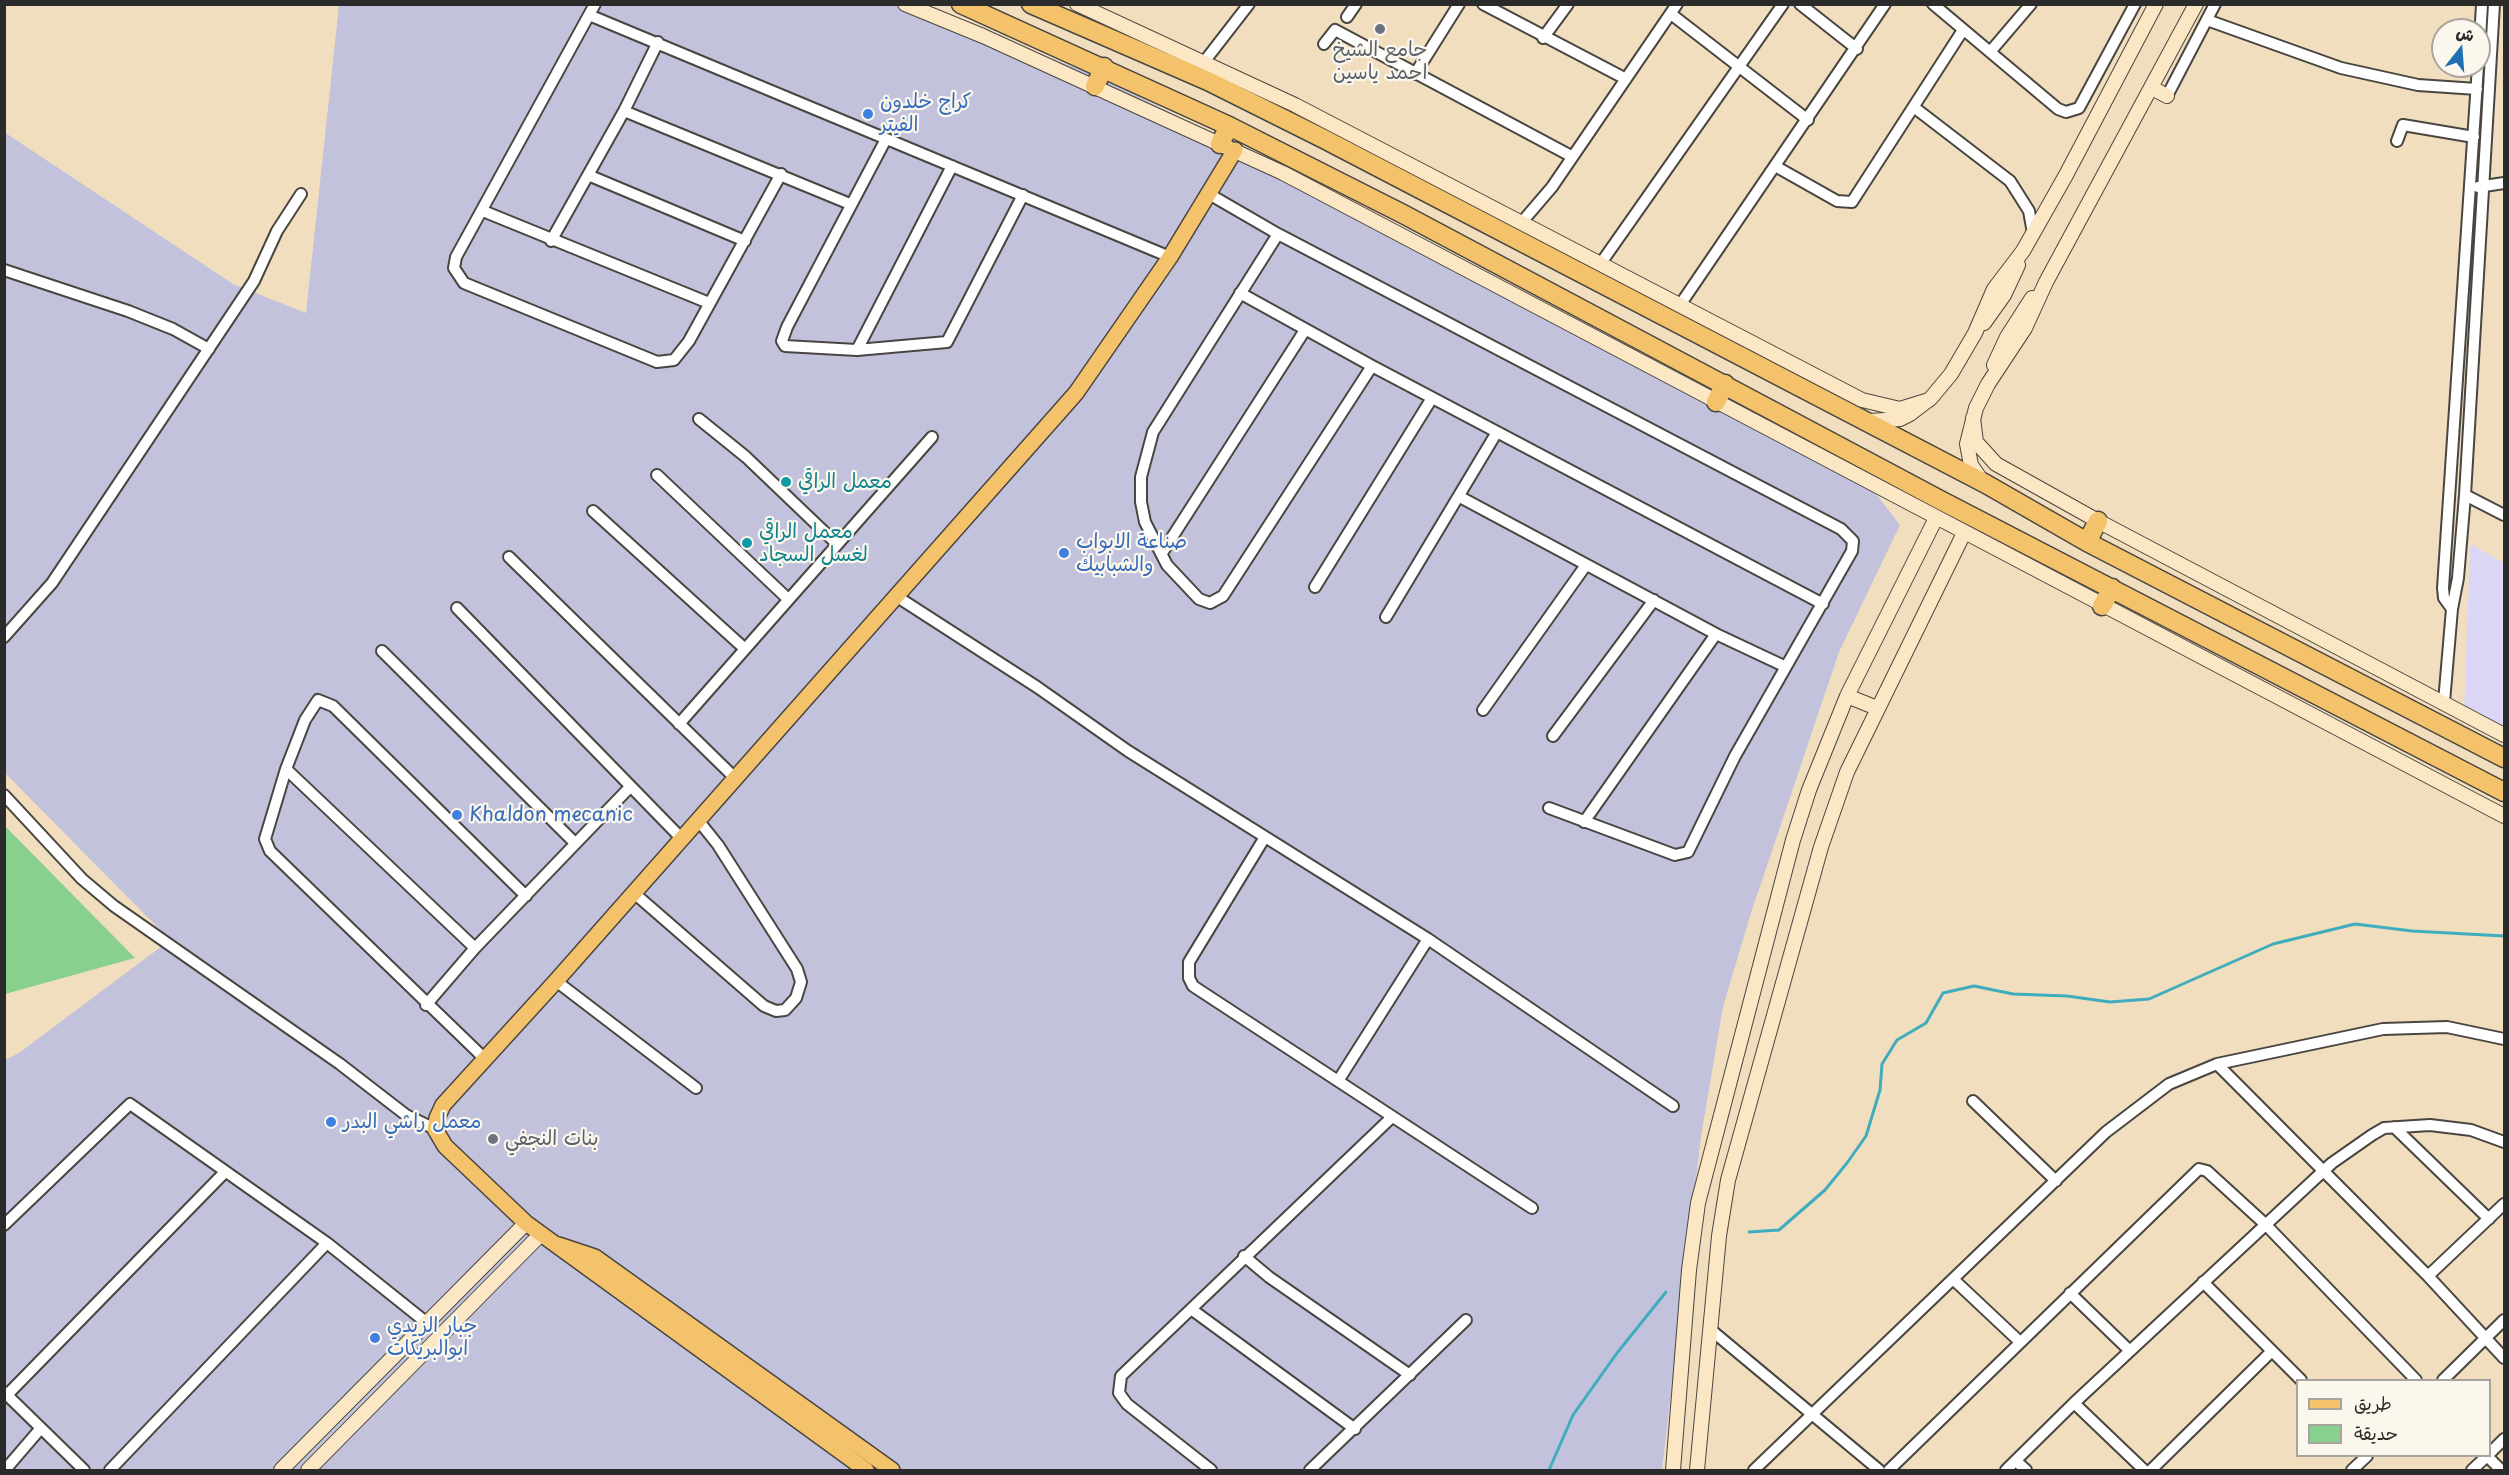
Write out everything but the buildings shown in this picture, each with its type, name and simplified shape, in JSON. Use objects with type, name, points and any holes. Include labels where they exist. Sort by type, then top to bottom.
[{"type":"highway","points":[[961,4],[993,10],[1104,68],[1229,126],[1403,214],[2112,588],[2505,792]]},
{"type":"highway","points":[[1031,4],[1141,43],[1208,81],[1329,132],[1752,352],[1862,419],[1986,484],[2087,542],[2505,758]]},
{"type":"highway","points":[[1095,86],[1104,68]]},
{"type":"highway","points":[[1227,147],[1229,126]]},
{"type":"highway","points":[[1716,402],[1725,384]]},
{"type":"highway","points":[[2087,542],[2098,521]]},
{"type":"highway","points":[[2102,606],[2112,588]]},
{"type":"main road","points":[[905,4],[1095,86],[1284,173],[2102,606],[2505,816]]},
{"type":"main road","points":[[1077,4],[1141,43],[1204,62],[1329,132],[1522,222],[1600,262],[1680,305],[1752,352],[1874,404],[1900,409],[1929,400]]},
{"type":"main road","points":[[1862,419],[1880,422],[1900,419],[1929,400],[1951,374],[1975,333],[1994,289],[2023,251],[2156,4]]},
{"type":"main road","points":[[1986,484],[1975,472],[1968,454],[1968,434],[1973,418],[1988,384],[2025,328],[2046,282],[2196,4]]},
{"type":"main road","points":[[2152,88],[2167,96]]},
{"type":"main road","points":[[866,1470],[526,1223],[445,1146],[435,1129],[437,1118],[443,1105],[556,981],[1076,393],[1170,257],[1209,194],[1227,147]]},
{"type":"main road","points":[[1973,418],[1972,432],[1987,457],[2098,521],[2505,735]]},
{"type":"main road","points":[[1671,1468],[1684,1352],[1693,1233],[1705,1172],[1801,813],[1847,696],[1936,518]]},
{"type":"main road","points":[[1697,1470],[1719,1236],[1736,1147],[1821,847],[1837,797],[1877,708],[1964,533]]},
{"type":"main road","points":[[1847,696],[1877,708]]},
{"type":"main road","points":[[281,1470],[526,1223]]},
{"type":"main road","points":[[308,1470],[547,1239]]},
{"type":"main road","points":[[547,1239],[596,1257],[892,1470]]},
{"type":"main road","points":[[1684,1352],[1708,1360]]},
{"type":"street","points":[[1204,62],[1249,4]]},
{"type":"street","points":[[1347,17],[1356,4]]},
{"type":"street","points":[[1415,74],[1459,4]]},
{"type":"street","points":[[1483,4],[1543,38],[1626,79]]},
{"type":"street","points":[[1543,38],[1568,4]]},
{"type":"street","points":[[1522,222],[1552,187],[1677,4]]},
{"type":"street","points":[[1600,262],[1783,4]]},
{"type":"street","points":[[1800,4],[1857,50]]},
{"type":"street","points":[[1680,305],[1857,50],[1885,4]]},
{"type":"street","points":[[1933,4],[2058,109],[2071,112],[2082,104],[2135,4]]},
{"type":"street","points":[[1990,52],[2031,4]]},
{"type":"street","points":[[2167,96],[2215,4]]},
{"type":"street","points":[[2444,702],[2452,609],[2458,578],[2464,495],[2494,4]]},
{"type":"street","points":[[781,174],[689,341],[674,360],[657,362],[464,283],[454,268],[456,257],[592,10],[658,42],[1170,257]]},
{"type":"street","points":[[1671,14],[1808,120]]},
{"type":"street","points":[[2207,20],[2342,68],[2418,86],[2477,89]]},
{"type":"street","points":[[1324,44],[1335,30],[1571,156]]},
{"type":"street","points":[[1775,166],[1837,201],[1852,202],[1915,108],[1963,30]]},
{"type":"street","points":[[551,241],[624,111],[658,42]]},
{"type":"street","points":[[2452,609],[2444,598],[2443,588],[2477,78]]},
{"type":"street","points":[[1915,108],[2010,181],[2024,200],[2033,233]]},
{"type":"street","points":[[624,111],[850,204]]},
{"type":"street","points":[[2397,141],[2403,125],[2474,137]]},
{"type":"street","points":[[886,139],[787,327],[782,341],[785,346],[857,350],[947,342],[1023,195]]},
{"type":"street","points":[[857,350],[952,166]]},
{"type":"street","points":[[588,175],[745,241]]},
{"type":"street","points":[[2470,187],[2505,183]]},
{"type":"street","points":[[4,637],[52,583],[255,281],[277,231],[301,194]]},
{"type":"street","points":[[1209,194],[1278,234],[1840,529],[1852,541],[1852,551],[1823,604],[1784,666],[1735,756],[1688,852],[1675,855],[1549,808]]},
{"type":"street","points":[[483,211],[551,241],[709,303]]},
{"type":"street","points":[[1278,234],[1153,432],[1141,477],[1144,522],[1167,565],[1199,599],[1210,603],[1223,596],[1372,366]]},
{"type":"street","points":[[4,270],[128,311],[173,329],[209,349]]},
{"type":"street","points":[[1240,293],[1372,366],[1823,604]]},
{"type":"street","points":[[1162,553],[1305,330]]},
{"type":"street","points":[[1315,586],[1432,398]]},
{"type":"street","points":[[699,419],[746,457],[837,544]]},
{"type":"street","points":[[1386,617],[1497,432]]},
{"type":"street","points":[[679,724],[932,437]]},
{"type":"street","points":[[657,475],[788,599]]},
{"type":"street","points":[[2464,495],[2505,515]]},
{"type":"street","points":[[1460,497],[1716,634],[1784,666]]},
{"type":"street","points":[[593,511],[745,649]]},
{"type":"street","points":[[509,557],[735,778]]},
{"type":"street","points":[[1482,710],[1586,565]]},
{"type":"street","points":[[896,596],[1037,687],[1128,751],[1428,939],[1673,1106]]},
{"type":"street","points":[[1553,736],[1654,600]]},
{"type":"street","points":[[457,608],[682,839]]},
{"type":"street","points":[[1584,822],[1716,634]]},
{"type":"street","points":[[381,651],[574,842]]},
{"type":"street","points":[[484,1059],[426,1005],[270,850],[265,839],[286,769],[305,720],[318,700],[333,706],[526,896]]},
{"type":"street","points":[[286,769],[475,948]]},
{"type":"street","points":[[426,1005],[475,948],[574,842],[630,787]]},
{"type":"street","points":[[4,795],[82,879],[114,906],[340,1064],[406,1115],[435,1129]]},
{"type":"street","points":[[634,893],[764,1006],[776,1011],[785,1010],[796,998],[801,982],[797,969],[718,845],[698,820]]},
{"type":"street","points":[[1265,837],[1190,962],[1189,978],[1193,986],[1391,1118],[1532,1208]]},
{"type":"street","points":[[1338,1081],[1428,939]]},
{"type":"street","points":[[556,981],[696,1088]]},
{"type":"street","points":[[1754,1470],[2056,1180],[2135,1108],[2169,1084],[2217,1064],[2317,1041],[2410,1026],[2447,1027],[2505,1039]]},
{"type":"street","points":[[2217,1064],[2428,1276],[2505,1358]]},
{"type":"street","points":[[1973,1101],[2056,1180]]},
{"type":"street","points":[[4,1225],[130,1104],[327,1243],[427,1323]]},
{"type":"street","points":[[1211,1470],[1127,1404],[1119,1393],[1120,1376],[1391,1118]]},
{"type":"street","points":[[2006,1470],[2265,1224],[2324,1170],[2372,1135],[2394,1127],[2430,1125],[2471,1130],[2505,1142]]},
{"type":"street","points":[[2394,1127],[2489,1218]]},
{"type":"street","points":[[1889,1470],[2199,1169],[2207,1171],[2265,1224],[2415,1379]]},
{"type":"street","points":[[84,1470],[6,1394],[225,1172]]},
{"type":"street","points":[[2428,1276],[2505,1203]]},
{"type":"street","points":[[110,1470],[327,1243]]},
{"type":"street","points":[[1244,1256],[1269,1277],[1410,1375]]},
{"type":"street","points":[[1953,1280],[2020,1342]]},
{"type":"street","points":[[2203,1282],[2300,1379]]},
{"type":"street","points":[[2070,1293],[2130,1351]]},
{"type":"street","points":[[1191,1309],[1355,1429]]},
{"type":"street","points":[[1310,1470],[1466,1320]]},
{"type":"street","points":[[2444,1379],[2505,1320]]},
{"type":"street","points":[[1711,1329],[1879,1470]]},
{"type":"street","points":[[2151,1470],[2272,1351]]},
{"type":"street","points":[[2074,1403],[2144,1470]]},
{"type":"street","points":[[5,1470],[41,1428]]},
{"type":"street","points":[[2491,1452],[2505,1439]]},
{"type":"street","points":[[2352,1470],[2365,1457]]},
{"type":"street","points":[[2472,1470],[2486,1457]]},
{"type":"street","points":[[2490,1457],[2502,1470]]},
{"type":"street","points":[[2016,1461],[2026,1470]]},
{"type":"shaded area","points":[[339,5],[921,5],[1110,82],[1252,154],[1876,494],[1900,525],[1839,652],[1750,916],[1723,1007],[1701,1136],[1662,1470],[5,1470],[5,1060],[19,1053],[170,940],[5,773],[4,132],[233,284],[306,313]]},
{"type":"shaded area","points":[[2470,544],[2504,563],[2504,738],[2464,716]]},
{"type":"green space","points":[[5,826],[135,958],[5,994]]},
{"type":"waterway","points":[[1749,1232],[1779,1230],[1825,1190],[1847,1163],[1866,1136],[1880,1090],[1882,1064],[1897,1040],[1926,1023],[1943,993],[1974,986],[2013,994],[2067,996],[2110,1002],[2149,999],[2273,944],[2355,924],[2412,931],[2504,936]]},
{"type":"waterway","points":[[1549,1470],[1573,1415],[1617,1353],[1666,1292]]},
{"type":"place","name":"جامع الشيخ احمد ياسين","points":[[1380,29]]},
{"type":"place","name":"كراج خلدون الفيتر","points":[[868,114]]},
{"type":"place","name":"معمل الراقي","points":[[786,482]]},
{"type":"place","name":"معمل الراقي لغسل السجاد","points":[[747,543]]},
{"type":"place","name":"صناعة الابواب والشبابيك","points":[[1064,553]]},
{"type":"place","name":"Khaldon mecanic","points":[[457,815]]},
{"type":"place","name":"معمل راشي البدر","points":[[331,1122]]},
{"type":"place","name":"بنات النجفي","points":[[493,1139]]},
{"type":"place","name":"جبار الزيدي ابوالبريكات","points":[[375,1338]]}]
